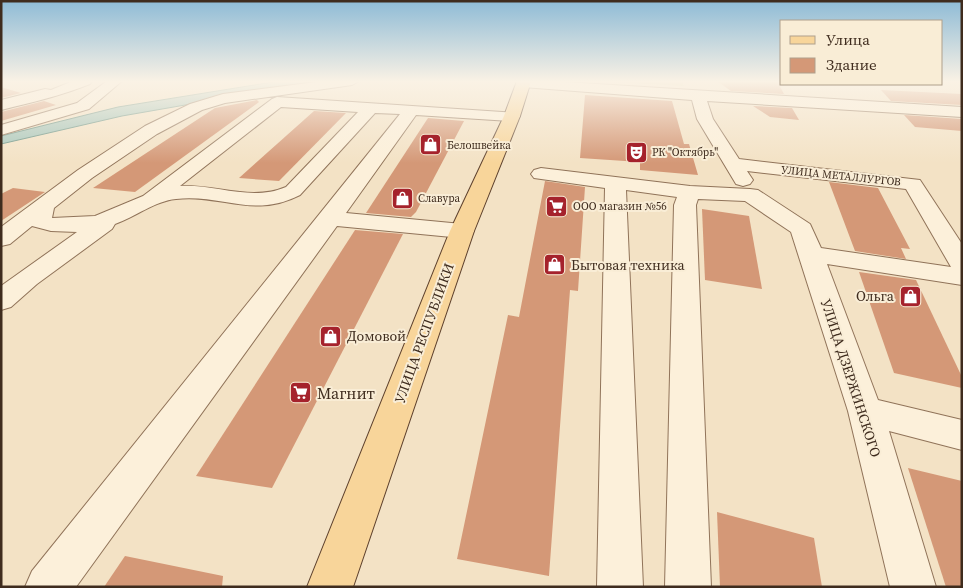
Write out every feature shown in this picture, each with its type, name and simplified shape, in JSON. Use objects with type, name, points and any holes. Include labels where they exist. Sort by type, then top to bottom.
[{"type":"main road","name":"УЛИЦА РЕСПУБЛИКИ","points":[[330,587],[462,231],[514,108]]},
{"type":"street","points":[[1,130],[75,108]]},
{"type":"street","points":[[1,238],[85,174],[150,130],[193,108]]},
{"type":"street","points":[[1,301],[28,278],[114,218],[151,199],[269,108]]},
{"type":"street","points":[[151,199],[175,193],[258,200],[285,196],[293,191],[372,108]]},
{"type":"street","points":[[381,108],[512,116]]},
{"type":"street","points":[[541,174],[690,192],[750,195],[735,164],[705,119],[702,108]]},
{"type":"street","points":[[892,108],[962,112]]},
{"type":"street","points":[[48,587],[412,110]]},
{"type":"street","name":"УЛИЦА МЕТАЛЛУРГОВ","points":[[735,164],[913,184],[962,265]]},
{"type":"street","points":[[615,182],[620,587]]},
{"type":"street","points":[[688,587],[685,205],[690,192]]},
{"type":"street","name":"УЛИЦА ДЗЕРЖИНСКОГО","points":[[750,195],[802,229],[865,411],[913,587]]},
{"type":"street","points":[[44,207],[40,214],[42,223],[54,225],[90,224],[114,218]]},
{"type":"street","points":[[329,218],[462,231]]},
{"type":"street","points":[[810,254],[962,277]]},
{"type":"street","points":[[865,411],[962,435]]},
{"type":"water","points":[[112,108],[165,108],[122,116],[1,144],[1,136]]},
{"type":"building","points":[[15,108],[44,108],[1,121],[1,112]]},
{"type":"building","points":[[214,108],[250,108],[135,192],[93,188]]},
{"type":"building","points":[[584,108],[674,108],[684,144],[689,144],[698,175],[640,170],[640,162],[580,158]]},
{"type":"building","points":[[757,108],[792,108],[799,120],[770,117]]},
{"type":"building","points":[[314,111],[346,113],[279,181],[239,178]]},
{"type":"building","points":[[904,115],[962,119],[962,131],[915,127]]},
{"type":"building","points":[[428,118],[464,121],[416,212],[411,217],[366,213]]},
{"type":"building","points":[[545,181],[585,187],[578,291],[570,290],[549,576],[457,559],[508,315],[519,317]]},
{"type":"building","points":[[829,182],[878,188],[910,249],[901,248],[906,259],[855,251]]},
{"type":"building","points":[[13,188],[45,192],[1,221],[1,194]]},
{"type":"building","points":[[702,209],[749,216],[762,289],[705,280]]},
{"type":"building","points":[[355,230],[403,234],[272,488],[196,476]]},
{"type":"building","points":[[859,272],[916,280],[962,377],[962,388],[894,373]]},
{"type":"building","points":[[908,468],[962,481],[962,587],[946,587]]},
{"type":"building","points":[[717,512],[814,538],[822,587],[720,587]]},
{"type":"building","points":[[125,556],[223,576],[222,587],[104,587]]},
{"type":"place","name":"Белошвейка","points":[[431,145]]},
{"type":"place","name":"РК \"Октябрь\"","points":[[636,152]]},
{"type":"place","name":"Славура","points":[[402,198]]},
{"type":"place","name":"ООО магазин №56","points":[[557,206]]},
{"type":"place","name":"Бытовая техника","points":[[555,265]]},
{"type":"place","name":"Ольга","points":[[910,296]]},
{"type":"place","name":"Домовой","points":[[331,336]]},
{"type":"place","name":"Магнит","points":[[301,393]]}]
